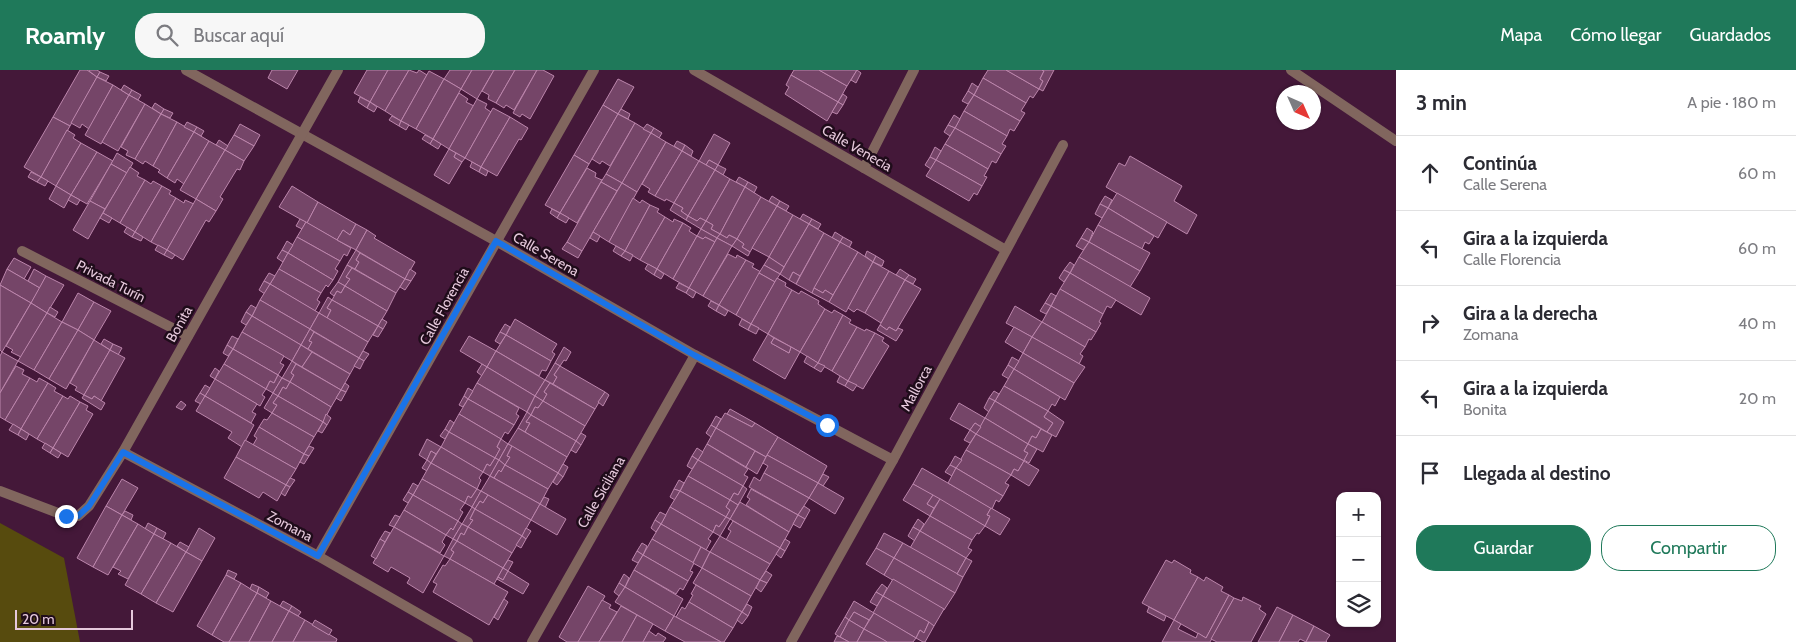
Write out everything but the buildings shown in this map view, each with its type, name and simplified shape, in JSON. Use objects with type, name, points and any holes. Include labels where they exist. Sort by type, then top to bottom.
[{"type":"street","name":"Calle Serena","points":[[186,70],[496,241],[694,355],[893,460]]},
{"type":"street","name":"Bonita","points":[[0,491],[66,516],[78,516],[89,506],[123,452],[338,70]]},
{"type":"street","name":"Calle Florencia","points":[[318,556],[594,70]]},
{"type":"street","name":"Calle Venecia","points":[[694,70],[1006,250]]},
{"type":"street","points":[[864,168],[914,70]]},
{"type":"street","points":[[1291,70],[1396,141]]},
{"type":"street","name":"Mallorca","points":[[791,642],[893,460],[1063,145]]},
{"type":"street","name":"Privada Turín","points":[[22,251],[188,336]]},
{"type":"street","name":"Calle Siciliana","points":[[532,642],[694,355]]},
{"type":"street","name":"Zomana","points":[[123,452],[318,556],[468,642]]},
{"type":"shaded area","points":[[0,523],[64,558],[80,642],[0,642]]},
{"type":"route","points":[[66,516],[78,516],[89,506],[123,452],[318,556],[496,241],[694,355],[827,425]]}]
